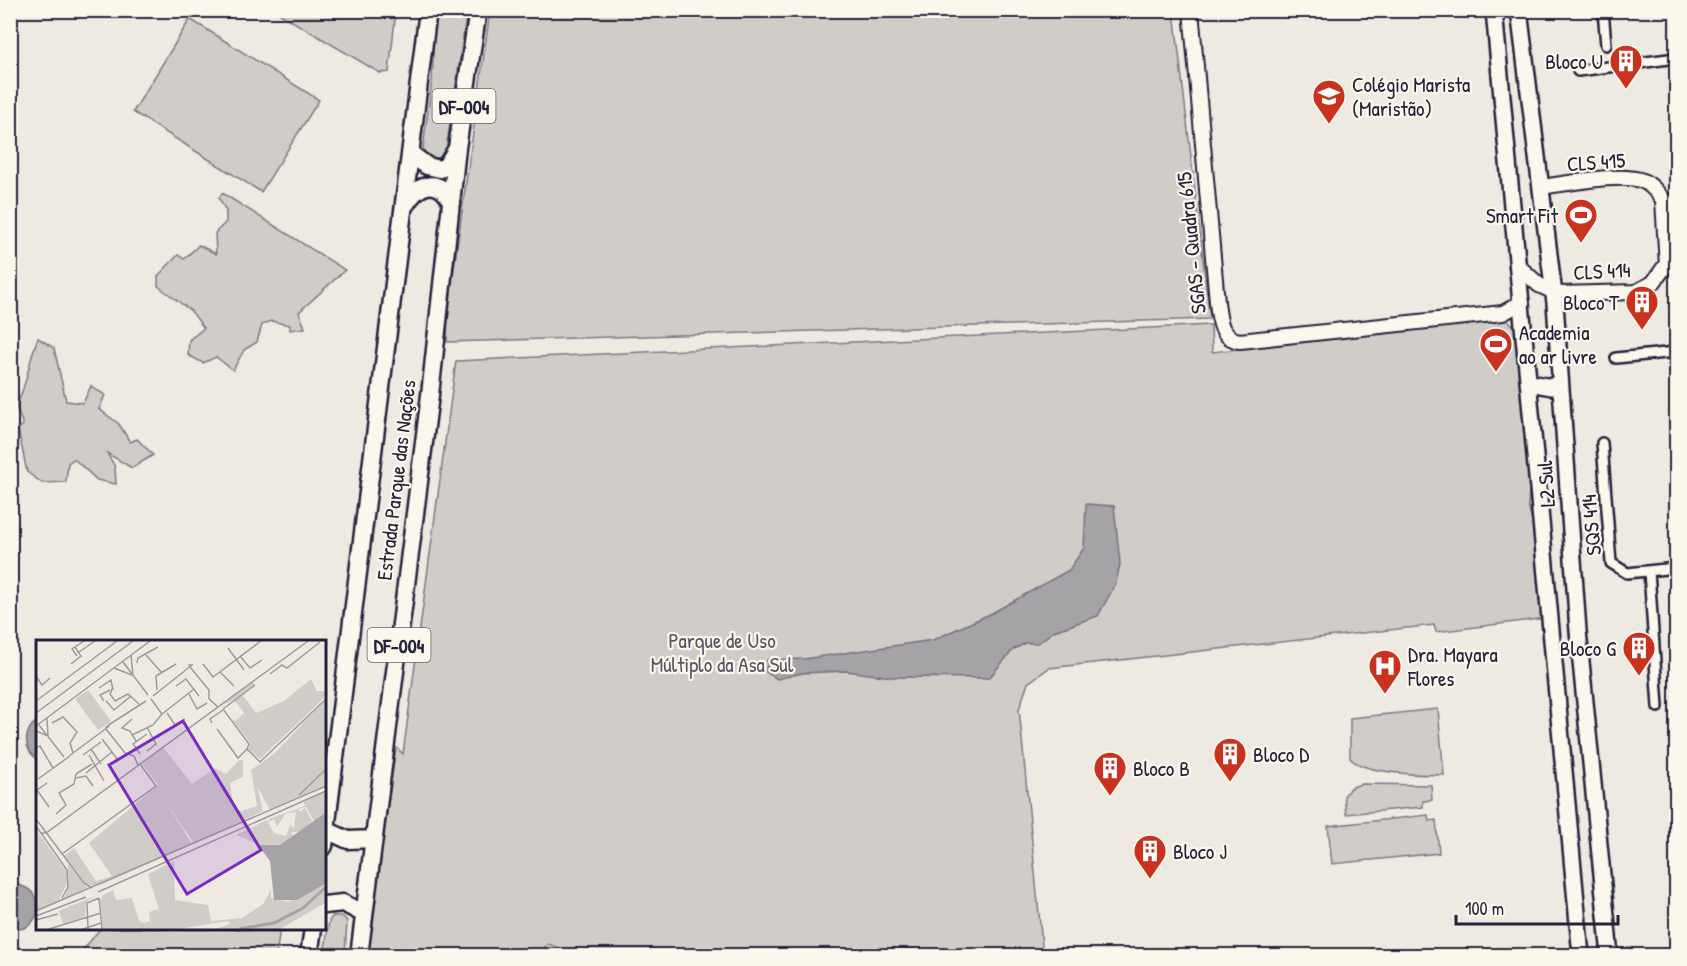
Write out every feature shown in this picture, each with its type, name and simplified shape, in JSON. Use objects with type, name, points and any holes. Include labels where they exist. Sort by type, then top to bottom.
[{"type":"highway","name":"Estrada Parque das Nações","points":[[326,830],[428,10]]},
{"type":"highway","name":"Estrada Parque das Nações","points":[[359,956],[457,148],[478,10]]},
{"type":"highway","points":[[411,154],[427,166],[440,169],[448,163],[457,148]]},
{"type":"highway","points":[[405,205],[417,188],[425,186],[440,188],[452,203]]},
{"type":"highway","points":[[326,838],[374,839]]},
{"type":"highway","points":[[326,904],[343,903],[364,915]]},
{"type":"highway","points":[[309,956],[313,930]]},
{"type":"main road","name":"L2 Sul","points":[[1494,10],[1520,267],[1581,956]]},
{"type":"main road","name":"L2 Sul","points":[[1520,10],[1554,293],[1578,631],[1610,956]]},
{"type":"main road","points":[[1502,96],[1516,92],[1529,95]]},
{"type":"main road","points":[[1530,383],[1552,387],[1560,381]]},
{"type":"street","name":"SGAS - Quadra 615","points":[[1191,10],[1217,302],[1220,326],[1224,332],[1240,341],[1503,314],[1522,302]]},
{"type":"street","points":[[1603,10],[1606,45]]},
{"type":"street","points":[[1578,71],[1677,58]]},
{"type":"street","name":"CLS 415","points":[[1541,187],[1627,178],[1643,182],[1677,213]]},
{"type":"street","points":[[1663,200],[1667,266]]},
{"type":"street","name":"CLS 414","points":[[1520,267],[1536,283],[1554,293],[1570,295],[1636,292],[1653,283],[1677,251]]},
{"type":"street","points":[[1503,314],[1524,325]]},
{"type":"street","points":[[1616,358],[1677,352]]},
{"type":"street","name":"SQS 414","points":[[1602,443],[1611,563],[1627,573],[1677,568]]},
{"type":"street","points":[[1649,571],[1658,707]]},
{"type":"green space","points":[[275,11],[396,11],[389,72],[380,73]]},
{"type":"green space","points":[[435,11],[467,11],[446,150],[441,157],[433,159],[426,155],[423,148],[432,80]]},
{"type":"green space","points":[[490,11],[1174,11],[1210,319],[447,342],[448,311]]},
{"type":"green space","points":[[190,19],[319,100],[261,192],[133,112]]},
{"type":"green space","points":[[222,193],[345,270],[299,312],[305,328],[290,330],[290,325],[271,321],[262,325],[257,342],[244,350],[233,370],[216,357],[203,363],[188,355],[189,340],[204,328],[191,311],[158,286],[158,276],[178,255],[184,259],[199,245],[216,254],[215,233],[226,222],[226,211],[219,198]]},
{"type":"green space","name":"Parque de Uso Múltiplo da Asa Sul","points":[[1507,320],[1520,331],[1531,459],[1528,506],[1540,553],[1546,618],[1436,632],[1434,625],[1049,668],[1028,683],[1019,709],[1043,955],[583,956],[548,944],[536,955],[367,956],[396,747],[403,754],[456,361],[1211,325],[1212,352]]},
{"type":"green space","points":[[38,338],[54,348],[66,401],[83,403],[91,386],[105,395],[99,409],[119,424],[130,442],[137,439],[153,455],[132,468],[107,453],[115,467],[116,484],[97,480],[74,459],[68,463],[66,482],[42,483],[27,472],[18,429],[23,425],[16,406]]},
{"type":"green space","points":[[1438,709],[1444,775],[1408,774],[1380,770],[1357,763],[1350,758],[1350,718]]},
{"type":"green space","points":[[1361,784],[1431,785],[1432,800],[1423,801],[1423,807],[1346,814],[1344,796],[1350,788]]},
{"type":"green space","points":[[1428,815],[1429,821],[1436,820],[1439,853],[1332,864],[1328,826]]},
{"type":"green space","points":[[333,916],[342,916],[347,921],[345,955],[324,955],[329,921]]},
{"type":"green space","points":[[99,930],[280,930],[276,955],[79,955]]},
{"type":"shaded area","points":[[1086,504],[1114,506],[1120,564],[1116,583],[1098,616],[1054,631],[1038,643],[1025,643],[1013,650],[989,678],[893,677],[846,671],[803,673],[777,679],[766,672],[767,660],[804,659],[933,640],[992,613],[1069,570],[1084,548]]},
{"type":"shaded area","points":[[36,722],[36,758],[29,750],[26,740],[32,725]]},
{"type":"shaded area","points":[[11,886],[24,887],[34,895],[36,916],[27,927],[11,928]]},
{"type":"place","name":"Bloco U","points":[[1626,90]]},
{"type":"place","name":"Colégio Marista (Maristão)","points":[[1329,125]]},
{"type":"place","name":"Smart Fit","points":[[1581,244]]},
{"type":"place","name":"Bloco T","points":[[1642,331]]},
{"type":"place","name":"Academia ao ar livre","points":[[1496,373]]},
{"type":"place","name":"Bloco G","points":[[1639,677]]},
{"type":"place","name":"Dra. Mayara Flores","points":[[1385,695]]},
{"type":"place","name":"Bloco D","points":[[1230,783]]},
{"type":"place","name":"Bloco B","points":[[1110,797]]},
{"type":"place","name":"Bloco J","points":[[1150,880]]}]
